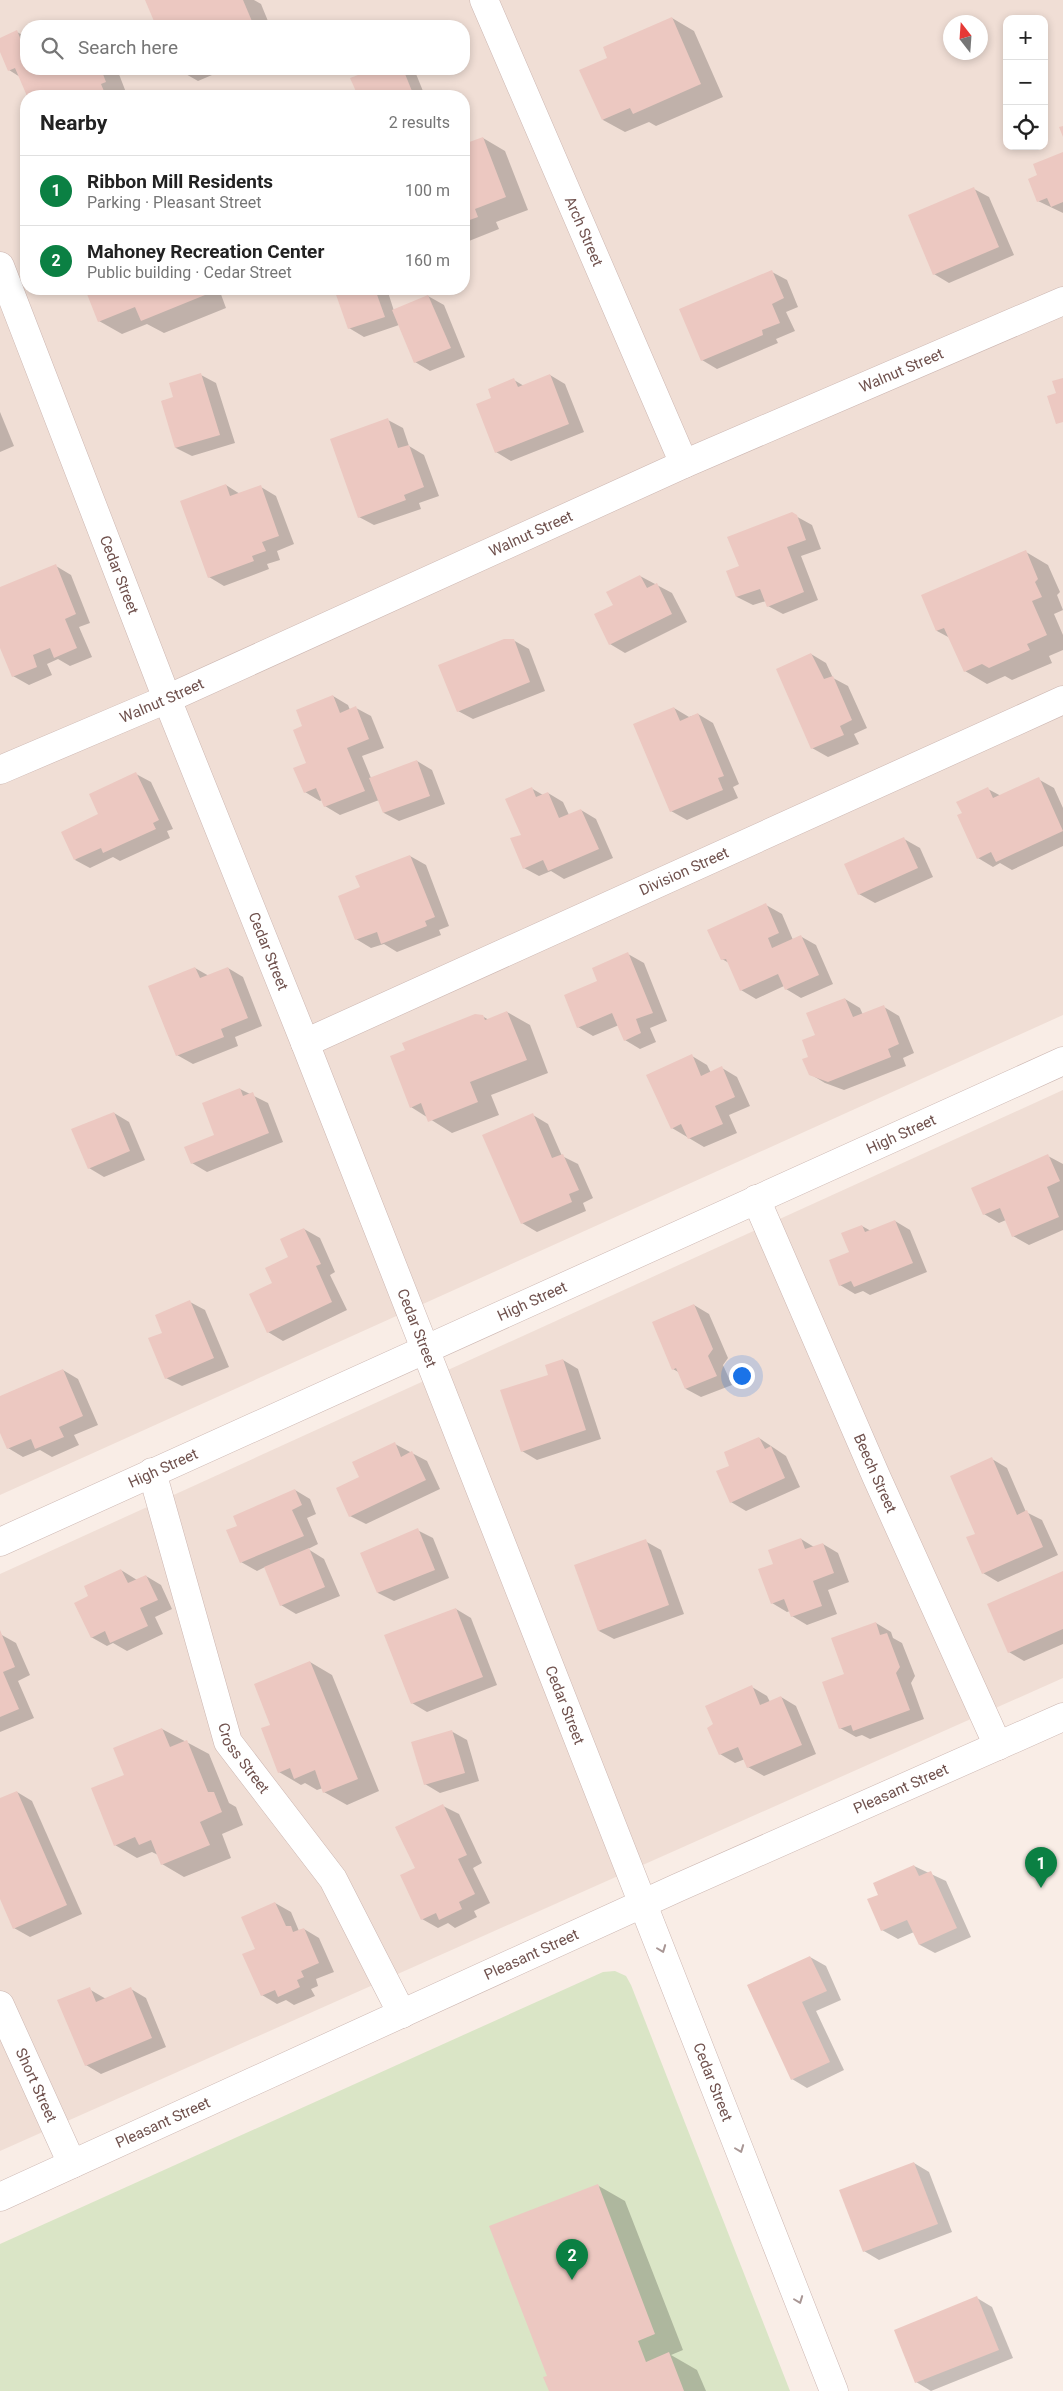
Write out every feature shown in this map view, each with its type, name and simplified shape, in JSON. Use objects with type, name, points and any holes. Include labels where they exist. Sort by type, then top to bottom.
[{"type":"street","name":"Arch Street","points":[[484,0],[684,464]]},
{"type":"street","name":"Cedar Street","points":[[0,266],[166,699],[305,1043],[834,2391]]},
{"type":"street","name":"Walnut Street","points":[[0,770],[166,699],[684,464],[1063,300]]},
{"type":"street","name":"Division Street","points":[[305,1043],[1063,700]]},
{"type":"street","name":"High Street","points":[[0,1542],[1063,1061]]},
{"type":"street","name":"Beech Street","points":[[756,1199],[876,1476],[998,1746]]},
{"type":"street","name":"Cross Street","points":[[152,1472],[228,1742],[333,1879],[402,2014]]},
{"type":"street","name":"Pleasant Street","points":[[0,2196],[644,1903],[1063,1717]]},
{"type":"street","name":"Short Street","points":[[0,2005],[72,2164]]},
{"type":"shaded area","points":[[0,0],[1063,0],[1063,1015],[0,1495]]},
{"type":"shaded area","points":[[1063,1090],[1063,1678],[0,2151],[0,1574]]},
{"type":"green space","points":[[615,1971],[626,1976],[631,1985],[790,2391],[0,2391],[0,2244],[603,1972]]},
{"type":"building","points":[[145,0],[243,0],[251,20],[153,20]]},
{"type":"building","points":[[672,17],[701,84],[633,114],[630,108],[602,120],[579,70],[607,58],[603,47]]},
{"type":"building","points":[[17,30],[20,38],[20,75],[103,75],[106,82],[101,84],[104,90],[24,90],[15,68],[8,71],[0,52],[0,38]]},
{"type":"building","points":[[358,75],[405,75],[412,90],[355,90],[350,78]]},
{"type":"building","points":[[1063,126],[1063,137],[1059,127]]},
{"type":"building","points":[[483,137],[506,197],[475,209],[478,217],[470,220],[470,142]]},
{"type":"building","points":[[1063,152],[1063,202],[1051,207],[1047,198],[1037,202],[1028,179],[1037,175],[1033,164]]},
{"type":"building","points":[[974,187],[999,247],[933,275],[908,215]]},
{"type":"building","points":[[772,270],[784,298],[772,304],[780,323],[762,330],[763,335],[701,361],[679,309]]},
{"type":"building","points":[[87,295],[205,295],[141,321],[135,307],[98,322]]},
{"type":"building","points":[[336,295],[377,295],[385,317],[348,329]]},
{"type":"building","points":[[428,295],[451,348],[414,363],[392,310]]},
{"type":"building","points":[[201,373],[220,435],[175,448],[161,401],[173,397],[169,383]]},
{"type":"building","points":[[550,374],[569,424],[495,453],[476,404],[491,398],[488,389],[514,378],[518,387]]},
{"type":"building","points":[[1063,378],[1063,422],[1056,424],[1047,396],[1056,393],[1052,381]]},
{"type":"building","points":[[388,418],[398,448],[409,445],[424,487],[404,495],[406,500],[358,518],[330,439]]},
{"type":"building","points":[[226,484],[230,496],[261,485],[279,536],[262,542],[266,551],[252,556],[254,561],[208,578],[180,501]]},
{"type":"building","points":[[792,512],[797,515],[806,540],[787,547],[804,592],[767,607],[760,589],[736,597],[726,571],[739,566],[727,537]]},
{"type":"building","points":[[1026,550],[1038,579],[1035,582],[1042,597],[1032,601],[1047,635],[1027,644],[1030,650],[989,668],[982,664],[964,672],[944,628],[936,631],[921,595]]},
{"type":"building","points":[[56,564],[76,614],[65,619],[77,648],[54,658],[50,648],[33,655],[37,667],[12,677],[0,648],[0,587]]},
{"type":"building","points":[[640,575],[647,588],[657,583],[672,614],[609,645],[594,614],[613,605],[606,592]]},
{"type":"building","points":[[504,639],[514,639],[530,682],[457,712],[438,665]]},
{"type":"building","points":[[811,653],[824,679],[833,676],[852,720],[840,726],[844,735],[811,749],[776,669]]},
{"type":"building","points":[[333,695],[340,713],[356,706],[369,739],[347,748],[365,791],[324,807],[316,788],[304,793],[293,768],[306,763],[293,730],[302,726],[296,710]]},
{"type":"building","points":[[674,707],[680,721],[698,713],[724,776],[718,778],[723,790],[670,812],[633,724]]},
{"type":"building","points":[[417,760],[430,796],[383,813],[369,778]]},
{"type":"building","points":[[136,772],[159,820],[153,823],[156,829],[103,853],[101,848],[74,860],[61,832],[98,814],[89,794]]},
{"type":"building","points":[[1039,777],[1063,831],[996,862],[991,852],[977,859],[957,815],[962,813],[956,802],[988,787],[993,798]]},
{"type":"building","points":[[532,787],[536,797],[548,792],[559,818],[581,809],[599,849],[548,871],[543,860],[523,869],[510,838],[521,835],[505,799]]},
{"type":"building","points":[[904,837],[918,868],[858,895],[844,864]]},
{"type":"building","points":[[410,855],[435,917],[425,921],[427,926],[381,944],[377,932],[355,940],[338,896],[360,887],[355,876]]},
{"type":"building","points":[[766,903],[779,933],[768,938],[772,948],[801,935],[819,975],[785,990],[778,974],[740,991],[726,959],[721,960],[707,930]]},
{"type":"building","points":[[628,952],[653,1013],[636,1019],[641,1033],[624,1041],[612,1013],[577,1028],[564,995],[597,981],[592,968]]},
{"type":"building","points":[[195,967],[200,978],[228,967],[248,1018],[221,1029],[224,1037],[176,1056],[148,986]]},
{"type":"building","points":[[845,998],[853,1017],[884,1005],[899,1044],[888,1049],[891,1057],[828,1082],[809,1075],[802,1059],[808,1057],[802,1040],[815,1035],[806,1013]]},
{"type":"building","points":[[507,1011],[527,1060],[470,1082],[478,1102],[428,1122],[421,1103],[410,1108],[390,1056],[405,1050],[402,1043],[475,1014],[483,1015],[485,1020]]},
{"type":"building","points":[[692,1054],[701,1076],[722,1066],[735,1097],[715,1106],[723,1124],[688,1139],[681,1124],[671,1129],[646,1075]]},
{"type":"building","points":[[240,1088],[243,1096],[253,1092],[269,1133],[191,1164],[184,1147],[214,1135],[202,1103]]},
{"type":"building","points":[[114,1112],[130,1151],[88,1169],[71,1129]]},
{"type":"building","points":[[533,1113],[552,1158],[563,1154],[579,1190],[569,1194],[572,1202],[521,1224],[482,1135]]},
{"type":"building","points":[[1048,1154],[1060,1181],[1047,1187],[1059,1217],[1012,1237],[1000,1208],[983,1215],[971,1188]]},
{"type":"building","points":[[895,1220],[913,1263],[854,1287],[851,1281],[839,1286],[829,1260],[849,1252],[841,1233],[862,1225],[865,1232]]},
{"type":"building","points":[[304,1228],[321,1264],[316,1266],[332,1302],[267,1333],[249,1294],[272,1283],[265,1268],[288,1257],[280,1239]]},
{"type":"building","points":[[190,1300],[214,1358],[165,1379],[148,1338],[162,1333],[155,1315]]},
{"type":"building","points":[[694,1304],[713,1349],[708,1356],[717,1376],[685,1389],[676,1368],[672,1370],[652,1322]]},
{"type":"building","points":[[563,1359],[586,1430],[521,1452],[500,1390],[548,1375],[545,1365]]},
{"type":"building","points":[[63,1369],[83,1416],[59,1427],[64,1437],[35,1449],[31,1439],[7,1449],[0,1433],[0,1396]]},
{"type":"building","points":[[759,1437],[765,1449],[771,1446],[785,1478],[730,1503],[716,1471],[729,1466],[724,1452]]},
{"type":"building","points":[[395,1442],[401,1457],[412,1451],[426,1480],[349,1517],[336,1488],[359,1477],[352,1462]]},
{"type":"building","points":[[992,1457],[1017,1515],[1027,1510],[1043,1547],[982,1574],[966,1537],[975,1534],[950,1476]]},
{"type":"building","points":[[295,1489],[302,1505],[292,1510],[304,1536],[240,1563],[226,1530],[237,1526],[233,1516]]},
{"type":"building","points":[[418,1528],[435,1570],[377,1593],[360,1553]]},
{"type":"building","points":[[801,1538],[805,1549],[823,1543],[834,1573],[813,1581],[822,1606],[791,1617],[784,1599],[771,1604],[758,1569],[773,1564],[768,1550]]},
{"type":"building","points":[[646,1539],[669,1605],[598,1631],[574,1565]]},
{"type":"building","points":[[309,1548],[325,1587],[280,1606],[264,1567]]},
{"type":"building","points":[[121,1569],[128,1583],[146,1575],[158,1600],[140,1608],[148,1626],[110,1643],[105,1631],[91,1638],[74,1603],[88,1596],[84,1586]]},
{"type":"building","points":[[1063,1571],[1063,1629],[1008,1653],[987,1604]]},
{"type":"building","points":[[456,1608],[483,1677],[411,1704],[384,1635]]},
{"type":"building","points":[[876,1622],[880,1635],[887,1633],[900,1667],[896,1673],[910,1710],[853,1731],[851,1725],[839,1729],[822,1682],[844,1674],[831,1638]]},
{"type":"building","points":[[0,1630],[15,1667],[3,1672],[19,1709],[0,1717]]},
{"type":"building","points":[[310,1661],[358,1779],[323,1793],[315,1770],[294,1779],[290,1768],[278,1773],[261,1728],[270,1725],[254,1684]]},
{"type":"building","points":[[752,1685],[760,1705],[781,1696],[802,1745],[747,1768],[738,1747],[719,1755],[707,1728],[713,1724],[705,1706]]},
{"type":"building","points":[[162,1728],[170,1747],[187,1740],[208,1792],[214,1792],[222,1812],[200,1822],[210,1845],[161,1865],[151,1840],[139,1845],[135,1837],[114,1846],[91,1788],[124,1775],[113,1748]]},
{"type":"building","points":[[452,1730],[465,1773],[424,1785],[411,1742]]},
{"type":"building","points":[[17,1791],[67,1905],[13,1929],[0,1899],[0,1798]]},
{"type":"building","points":[[443,1804],[467,1855],[458,1859],[475,1894],[459,1902],[462,1909],[439,1920],[436,1913],[421,1920],[400,1875],[415,1868],[395,1827]]},
{"type":"building","points":[[914,1865],[919,1876],[931,1871],[957,1928],[919,1945],[907,1920],[881,1931],[867,1899],[878,1895],[873,1883]]},
{"type":"building","points":[[275,1902],[286,1926],[291,1926],[293,1932],[304,1928],[319,1963],[301,1971],[304,1977],[297,1980],[300,1987],[278,1997],[275,1990],[261,1996],[242,1954],[255,1949],[241,1917]]},
{"type":"building","points":[[810,1956],[827,1991],[802,2002],[830,2062],[791,2080],[747,1985]]},
{"type":"building","points":[[90,1987],[96,2002],[131,1987],[152,2038],[85,2066],[57,2000]]},
{"type":"building","points":[[914,2162],[938,2224],[863,2252],[839,2190]]},
{"type":"building","points":[[598,2184],[655,2334],[638,2341],[646,2362],[669,2352],[684,2391],[549,2391],[543,2377],[547,2376],[489,2226]]},
{"type":"building","points":[[977,2296],[999,2350],[915,2383],[894,2330]]},
{"type":"place","name":"Ribbon Mill Residents","points":[[1041,1888]]},
{"type":"place","name":"Mahoney Recreation Center","points":[[572,2280]]}]
